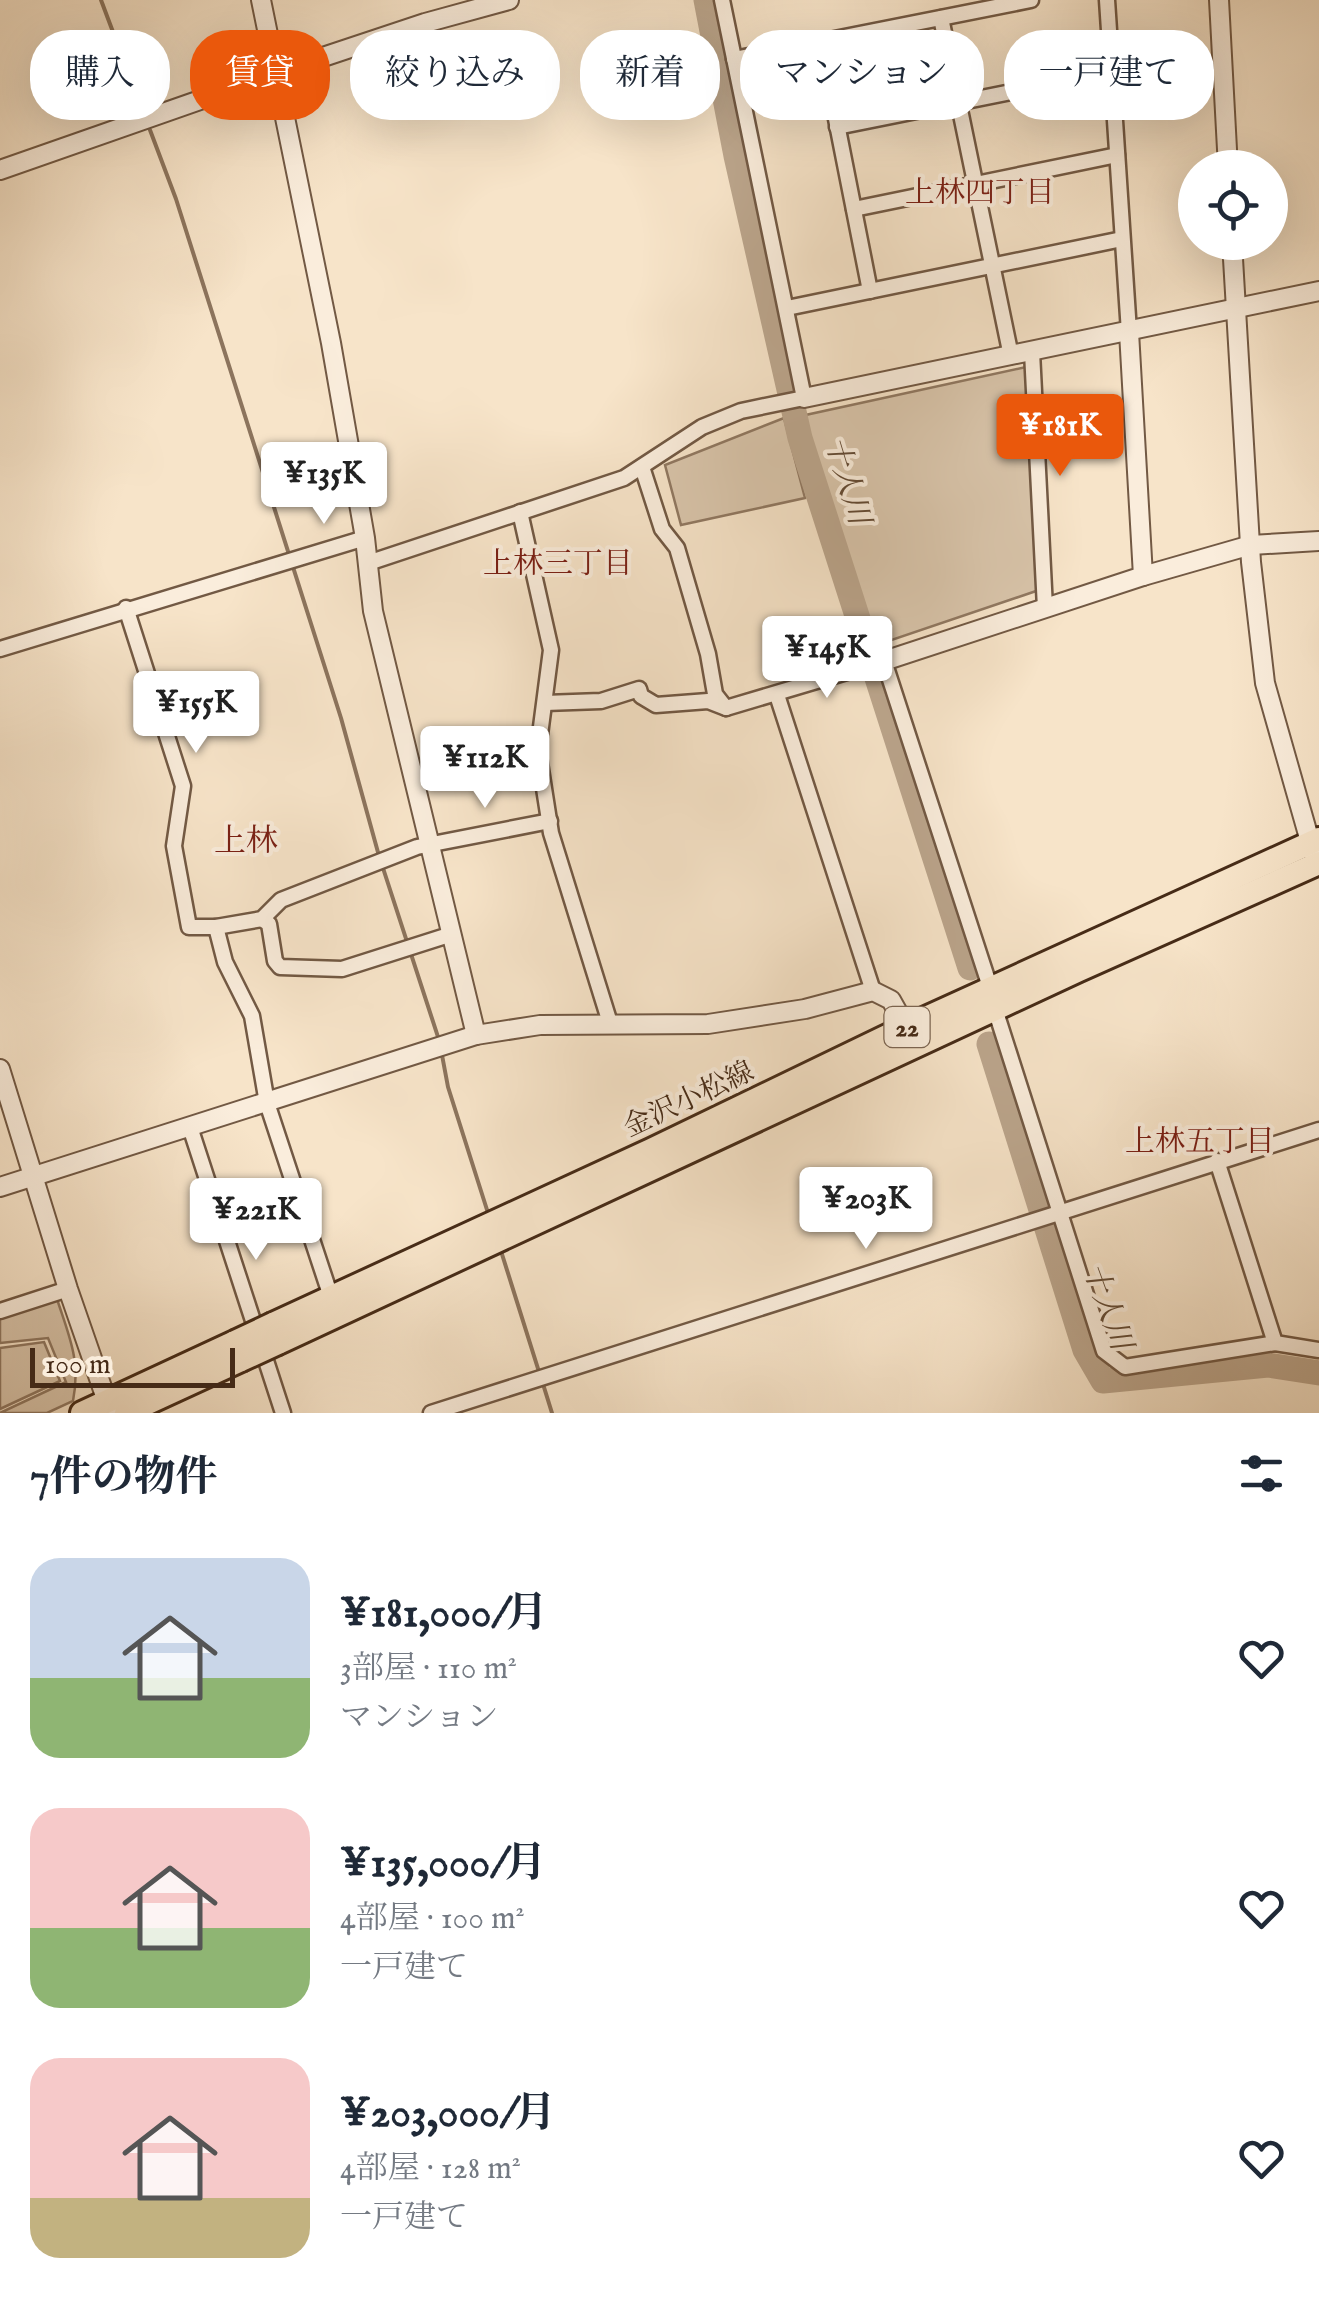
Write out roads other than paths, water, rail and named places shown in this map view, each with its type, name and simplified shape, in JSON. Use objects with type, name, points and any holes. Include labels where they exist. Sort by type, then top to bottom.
[{"type":"main road","name":"金沢小松線","points":[[82,1413],[115,1409],[993,1000],[1317,856]]},
{"type":"main road","name":"金沢小松線","points":[[276,1333],[331,1297],[493,1232],[906,1027],[993,1000]]},
{"type":"street","points":[[261,0],[267,30]]},
{"type":"street","points":[[330,56],[509,0]]},
{"type":"street","points":[[722,0],[787,308],[792,401]]},
{"type":"street","points":[[883,30],[941,18],[957,7],[1031,0]]},
{"type":"street","points":[[1107,0],[1109,30]]},
{"type":"street","points":[[1219,0],[1227,150]]},
{"type":"street","points":[[941,18],[943,30]]},
{"type":"street","points":[[734,60],[740,59]]},
{"type":"street","points":[[0,170],[190,104]]},
{"type":"street","points":[[285,120],[366,538],[373,612],[476,1034]]},
{"type":"street","points":[[837,120],[870,291]]},
{"type":"street","points":[[838,127],[873,120]]},
{"type":"street","points":[[961,120],[1010,356]]},
{"type":"street","points":[[1115,120],[1142,576]]},
{"type":"street","points":[[854,209],[1117,154]]},
{"type":"street","points":[[787,308],[1122,239]]},
{"type":"street","points":[[1233,260],[1251,545],[1265,683],[1317,856]]},
{"type":"street","points":[[368,562],[624,478],[702,426],[741,411],[1319,291]]},
{"type":"street","points":[[1032,352],[1045,608]]},
{"type":"street","points":[[642,467],[662,529],[678,548],[708,654],[714,694],[726,708]]},
{"type":"street","points":[[520,512],[551,650],[538,750],[550,833],[610,1023]]},
{"type":"street","points":[[0,648],[366,538]]},
{"type":"street","points":[[545,703],[601,700],[638,689],[641,696],[656,705],[708,702],[726,708],[1251,545],[1319,541]]},
{"type":"street","points":[[126,608],[183,786],[174,846],[188,927],[216,927],[262,919],[282,900],[428,843],[550,821]]},
{"type":"street","points":[[874,663],[993,1000],[1057,1215],[1104,1351],[1125,1367],[1275,1343],[1319,1350]]},
{"type":"street","points":[[777,694],[873,991]]},
{"type":"street","points":[[262,919],[269,924],[274,960],[280,967],[342,969],[452,934]]},
{"type":"street","points":[[216,927],[225,962],[252,1016],[267,1103],[331,1297]]},
{"type":"street","points":[[0,1187],[476,1034],[540,1026],[708,1024],[805,1009],[873,991],[892,1000],[906,1027]]},
{"type":"street","points":[[0,1068],[68,1289],[115,1409]]},
{"type":"street","points":[[190,1127],[282,1413]]},
{"type":"street","points":[[431,1413],[1319,1130]]},
{"type":"street","points":[[1217,1161],[1275,1343]]},
{"type":"street","points":[[0,1311],[68,1289]]},
{"type":"waterway","points":[[101,0],[112,30]]},
{"type":"waterway","name":"十人川","points":[[706,0],[736,156],[800,438],[970,968]]},
{"type":"waterway","points":[[150,130],[176,199],[341,718],[379,856]]},
{"type":"waterway","points":[[382,865],[439,1040]]},
{"type":"waterway","name":"十人川","points":[[989,1044],[1085,1350],[1103,1381],[1268,1365],[1319,1373]]},
{"type":"waterway","points":[[442,1055],[448,1087],[488,1213]]},
{"type":"waterway","points":[[501,1251],[540,1375]]},
{"type":"waterway","points":[[543,1384],[552,1413]]},
{"type":"district","name":"上林四丁目","points":[[980,192]]},
{"type":"district","name":"上林三丁目","points":[[558,563]]},
{"type":"district","name":"上林","points":[[246,840]]},
{"type":"district","name":"上林五丁目","points":[[1200,1141]]}]
